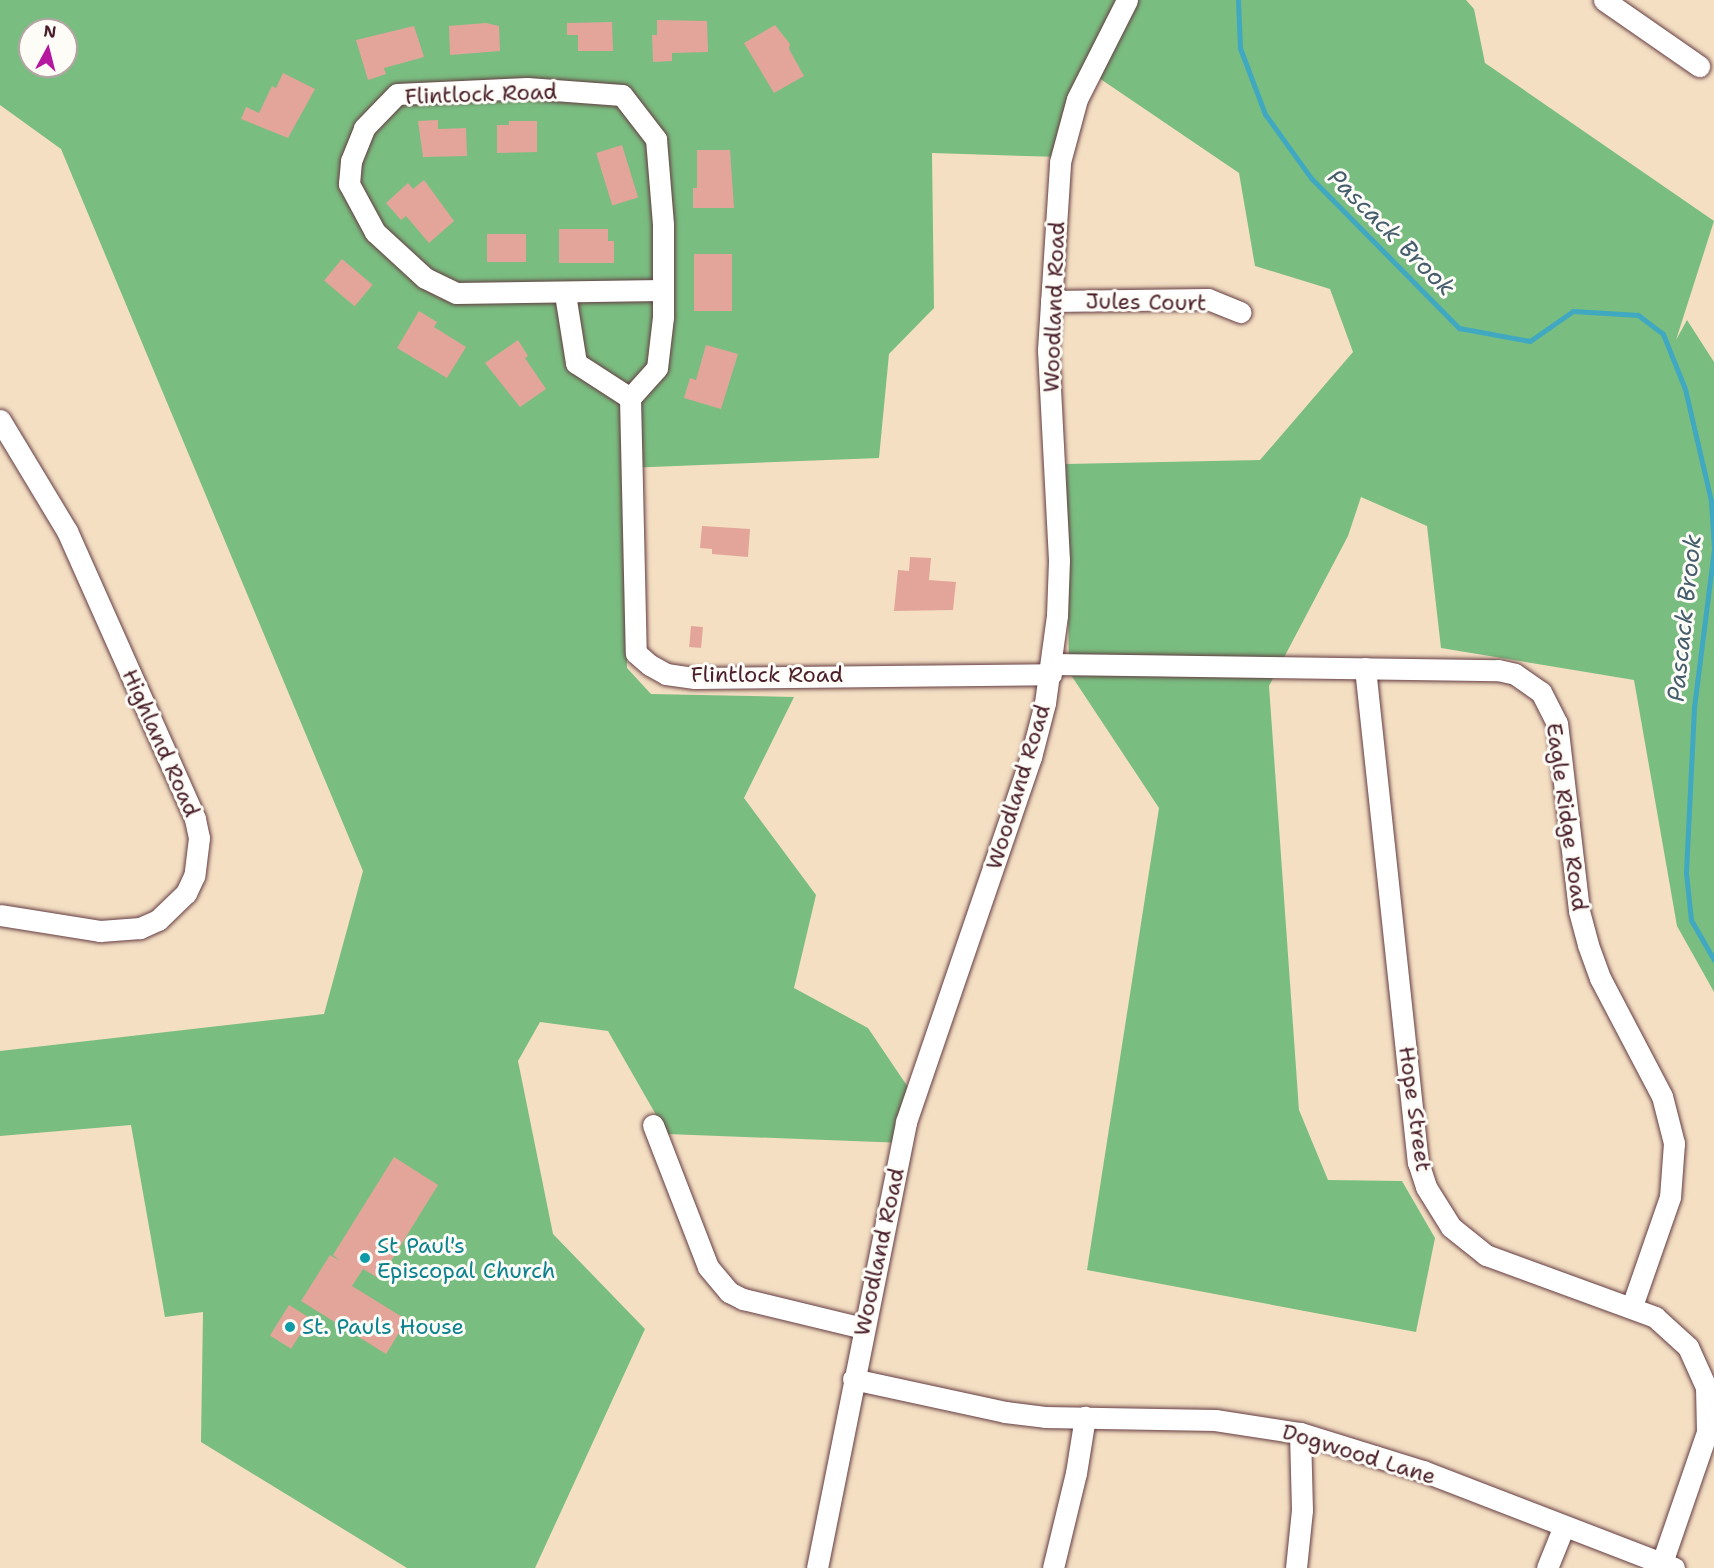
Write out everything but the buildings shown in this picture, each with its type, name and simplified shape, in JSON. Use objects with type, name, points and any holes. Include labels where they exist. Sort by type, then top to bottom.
[{"type":"street","name":"Woodland Road","points":[[817,1568],[863,1328],[906,1122],[1031,757],[1051,669],[1059,560],[1048,350],[1066,130],[1077,99],[1127,0]]},
{"type":"street","points":[[1604,0],[1699,66]]},
{"type":"street","name":"Flintlock Road","points":[[662,290],[565,294],[456,293],[425,278],[375,232],[349,184],[351,161],[364,128],[397,94],[527,87],[622,95],[656,139],[663,225],[662,290],[657,368],[630,398],[636,654],[666,674],[695,678],[1051,669]]},
{"type":"street","points":[[565,294],[576,363],[630,398]]},
{"type":"street","name":"Jules Court","points":[[1051,301],[1208,300],[1240,312]]},
{"type":"street","name":"Highland Road","points":[[0,420],[63,522],[195,819],[200,838],[195,876],[186,893],[158,920],[140,928],[100,931],[0,915]]},
{"type":"street","name":"Hope Street","points":[[1365,668],[1418,1162],[1426,1187],[1451,1227],[1486,1255],[1632,1306],[1664,1323],[1688,1347],[1703,1377],[1709,1411],[1703,1448],[1668,1566]]},
{"type":"street","name":"Eagle Ridge Road","points":[[1051,669],[1498,670],[1528,682],[1551,707],[1557,723],[1579,910],[1588,945],[1600,978],[1662,1096],[1674,1143],[1670,1197],[1632,1306]]},
{"type":"street","points":[[653,1125],[708,1267],[722,1286],[743,1299],[863,1328]]},
{"type":"street","name":"Dogwood Lane","points":[[853,1379],[1005,1412],[1085,1417],[1205,1419],[1300,1433],[1369,1452],[1668,1566]]},
{"type":"street","points":[[1053,1568],[1076,1473],[1085,1417]]},
{"type":"street","points":[[1296,1568],[1302,1510],[1300,1433]]},
{"type":"street","points":[[1547,1568],[1564,1526]]},
{"type":"green space","points":[[0,0],[1466,0],[1474,9],[1485,63],[1714,221],[1676,340],[1687,320],[1714,362],[1714,992],[1677,926],[1634,680],[1441,648],[1427,526],[1361,497],[1348,536],[1269,686],[1299,1110],[1328,1180],[1402,1181],[1435,1238],[1416,1332],[1087,1270],[1159,808],[1069,672],[1066,464],[1260,460],[1353,352],[1330,289],[1255,266],[1239,173],[1099,78],[1060,157],[932,153],[934,308],[889,354],[879,458],[626,468],[627,668],[651,694],[794,697],[744,798],[816,895],[794,988],[868,1028],[916,1099],[904,1143],[667,1134],[608,1031],[540,1022],[518,1061],[553,1234],[645,1329],[535,1568],[407,1568],[201,1442],[203,1312],[165,1317],[131,1125],[0,1136],[0,1051],[324,1014],[363,871],[61,149],[0,105]]},
{"type":"waterway","name":"Pascack Brook","points":[[1238,0],[1240,48],[1265,114],[1311,178],[1459,328],[1530,341],[1573,311],[1638,315],[1663,334],[1685,389],[1711,501],[1714,549],[1694,708],[1686,873],[1691,920],[1714,960]]},
{"type":"place","name":"St Paul's Episcopal Church","points":[[365,1258]]},
{"type":"place","name":"St. Pauls House","points":[[290,1327]]}]
